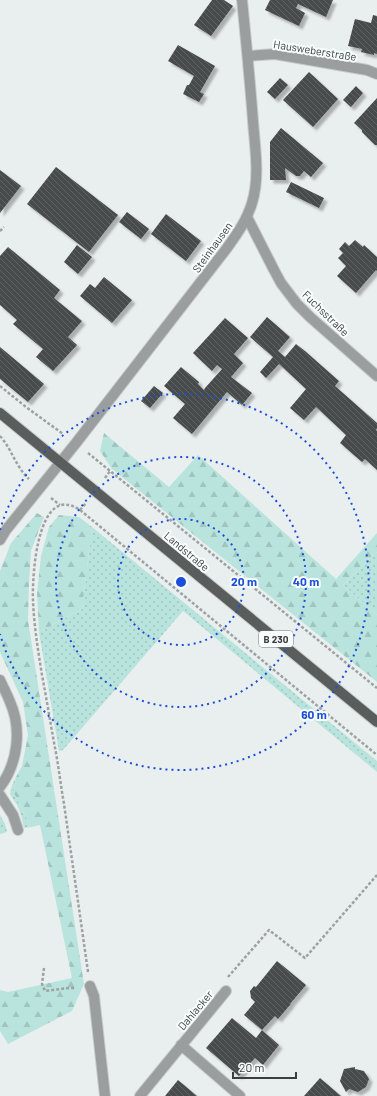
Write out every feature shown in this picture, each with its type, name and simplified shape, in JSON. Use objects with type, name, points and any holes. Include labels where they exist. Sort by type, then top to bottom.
[{"type":"main road","name":"Landstraße","points":[[0,413],[377,722]]},
{"type":"street","name":"Steinhausen","points":[[0,540],[6,530],[76,443],[227,248],[247,217],[255,188],[256,162],[242,0]]},
{"type":"street","name":"Hausweberstraße","points":[[248,56],[275,54],[368,70],[377,74]]},
{"type":"street","name":"Fuchsstraße","points":[[247,217],[281,282],[298,304],[310,317],[377,376]]},
{"type":"street","points":[[0,680],[11,703],[17,732],[14,760],[0,787]]},
{"type":"street","points":[[0,795],[13,815],[18,830]]},
{"type":"street","points":[[90,986],[94,996],[105,1096]]},
{"type":"street","name":"Dahlacker","points":[[140,1096],[226,991]]},
{"type":"street","name":"Dahlacker","points":[[182,1045],[240,1096]]},
{"type":"path","points":[[0,231],[4,227]]},
{"type":"path","points":[[0,386],[76,443],[377,688]]},
{"type":"path","points":[[0,436],[5,442],[21,471],[39,488]]},
{"type":"path","points":[[44,968],[42,984],[45,991],[90,986],[77,886],[34,626],[33,587],[37,552],[46,520],[53,509],[60,505],[67,505],[80,510],[377,755]]},
{"type":"path","points":[[226,991],[226,980],[268,930],[305,958],[377,875]]},
{"type":"green space","points":[[104,433],[169,487],[198,455],[336,579],[377,533],[377,552],[343,585],[377,615],[377,682],[112,469],[100,451]]},
{"type":"green space","points":[[37,513],[44,517],[31,551],[28,620],[84,984],[72,1011],[8,1044],[0,1031],[0,990],[8,992],[72,978],[40,825],[31,827],[14,793],[16,777],[22,766],[28,735],[23,702],[0,652],[0,571],[11,543]]},
{"type":"green space","points":[[59,515],[79,517],[92,527],[82,609],[39,632],[37,593],[41,556],[49,527]]},
{"type":"green space","points":[[92,527],[377,761],[377,772],[183,611],[63,750],[59,751],[39,632],[82,609]]},
{"type":"green space","points":[[377,552],[377,615],[343,585]]},
{"type":"green space","points":[[16,777],[14,793],[31,827],[24,828],[18,806],[10,793],[12,784]]},
{"type":"green space","points":[[0,815],[7,832],[0,834]]},
{"type":"building","points":[[212,0],[224,0],[233,6],[211,36],[194,25]]},
{"type":"building","points":[[270,0],[333,0],[326,17],[298,4],[296,8],[305,13],[299,26],[265,10]]},
{"type":"building","points":[[373,15],[377,16],[377,54],[374,53],[374,55],[361,52],[362,49],[348,46],[355,19],[371,23]]},
{"type":"building","points":[[178,45],[215,66],[200,92],[204,94],[199,102],[183,94],[187,85],[189,85],[194,76],[168,61]]},
{"type":"building","points":[[309,72],[338,99],[313,127],[283,100]]},
{"type":"building","points":[[280,78],[288,85],[275,99],[267,92]]},
{"type":"building","points":[[356,86],[363,93],[351,107],[343,100]]},
{"type":"building","points":[[377,98],[377,145],[375,145],[354,123]]},
{"type":"building","points":[[281,128],[323,163],[311,177],[304,171],[300,176],[296,176],[285,168],[286,180],[270,180],[270,142]]},
{"type":"building","points":[[56,167],[118,215],[89,252],[27,204]]},
{"type":"building","points":[[0,170],[21,186],[0,213]]},
{"type":"building","points":[[291,182],[324,198],[319,208],[286,192]]},
{"type":"building","points":[[127,212],[149,229],[141,239],[119,222]]},
{"type":"building","points":[[166,214],[201,241],[186,261],[151,234]]},
{"type":"building","points":[[355,240],[363,247],[364,245],[377,257],[377,271],[376,270],[356,293],[337,276],[346,266],[338,258],[343,253],[339,249],[345,242],[349,246]]},
{"type":"building","points":[[77,245],[92,257],[78,274],[64,262]]},
{"type":"building","points":[[8,247],[60,290],[54,298],[82,321],[68,337],[77,345],[53,371],[36,357],[43,349],[13,324],[17,320],[0,305],[0,256]]},
{"type":"building","points":[[104,277],[132,300],[112,323],[80,296],[90,284],[95,288]]},
{"type":"building","points":[[267,317],[290,337],[278,351],[285,357],[296,344],[339,381],[335,386],[377,423],[377,470],[365,459],[362,462],[340,443],[346,435],[316,407],[304,420],[290,408],[306,389],[279,364],[266,378],[260,372],[273,357],[250,337]]},
{"type":"building","points":[[225,318],[248,338],[234,354],[243,363],[231,377],[252,393],[242,405],[227,392],[192,434],[173,418],[185,404],[164,386],[181,367],[199,382],[198,384],[204,390],[222,369],[217,365],[212,371],[193,353]]},
{"type":"building","points":[[0,347],[44,384],[28,402],[0,379]]},
{"type":"building","points":[[154,386],[163,393],[150,408],[141,401]]},
{"type":"building","points":[[277,961],[306,985],[278,1019],[275,1016],[262,1030],[244,1015],[255,1002],[251,998],[250,991],[254,986],[256,987]]},
{"type":"building","points":[[232,1018],[256,1038],[262,1030],[279,1045],[263,1065],[255,1058],[239,1076],[206,1048]]},
{"type":"building","points":[[355,1067],[355,1069],[364,1071],[369,1079],[366,1087],[358,1092],[349,1089],[346,1092],[340,1081],[344,1069]]},
{"type":"building","points":[[320,1078],[341,1096],[304,1096]]},
{"type":"building","points":[[178,1080],[197,1096],[165,1096]]}]
